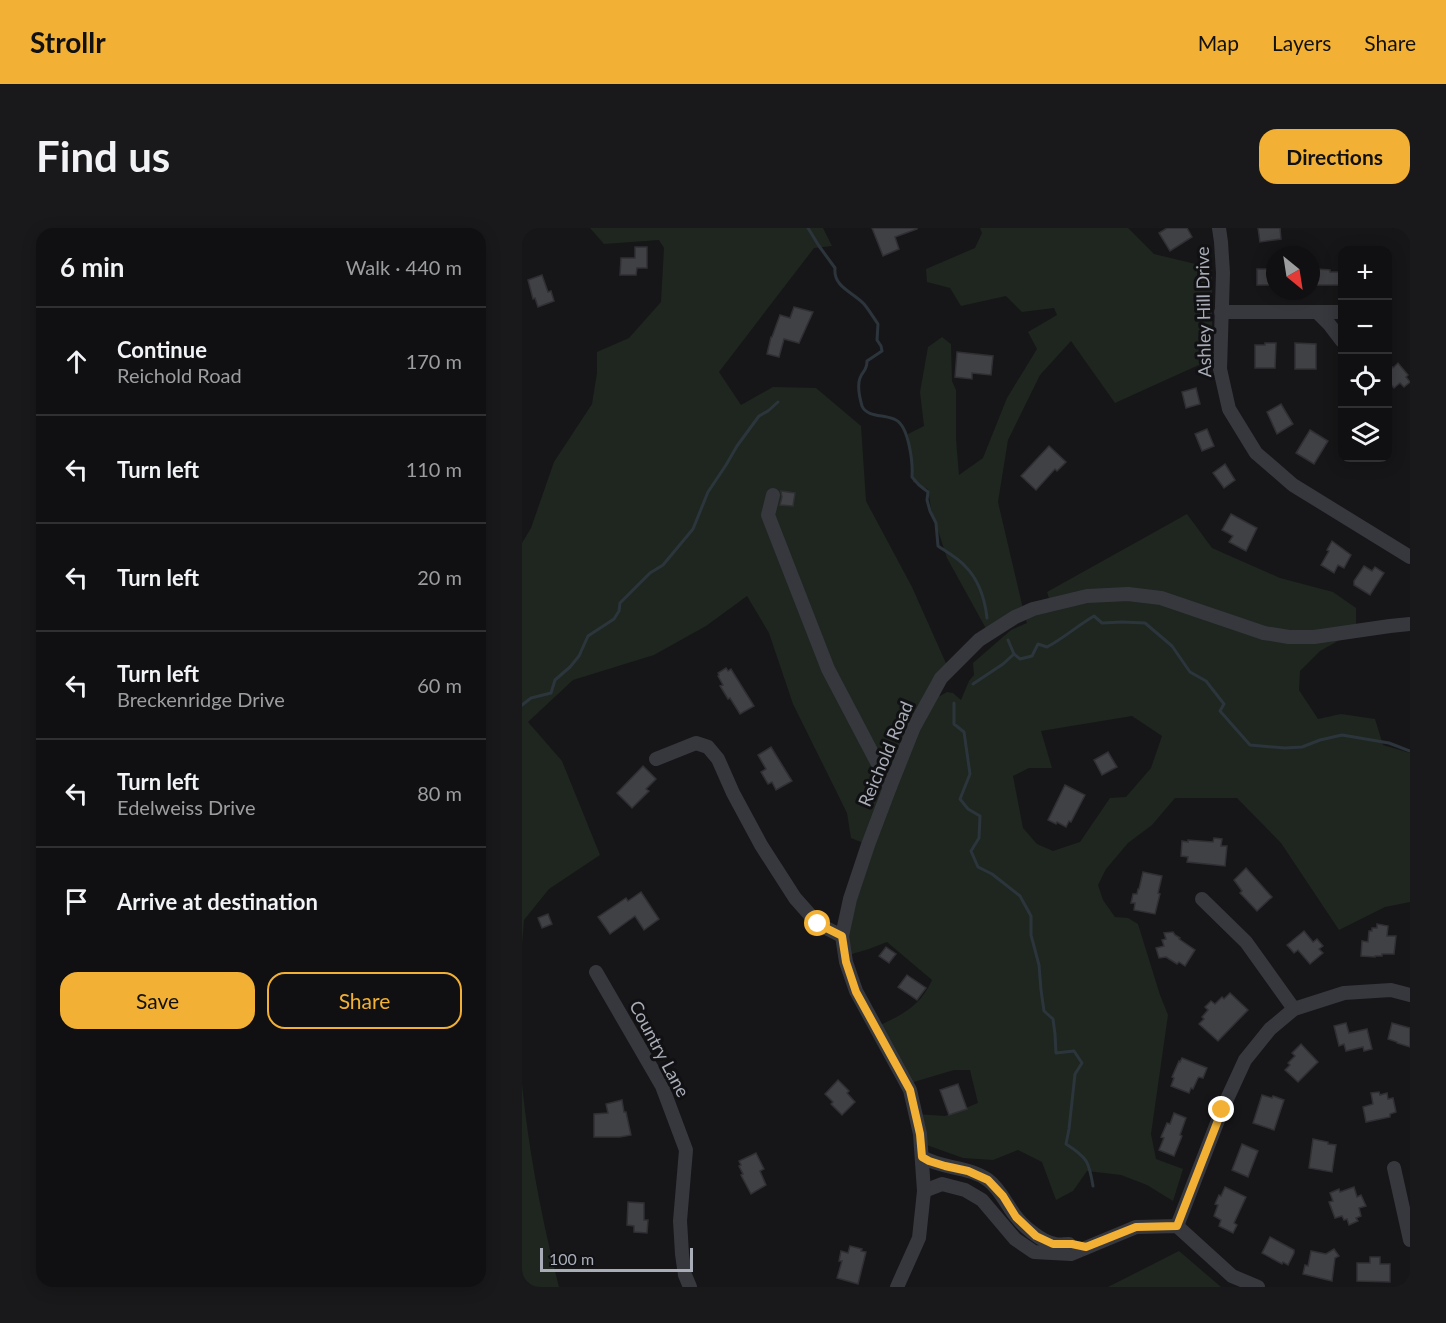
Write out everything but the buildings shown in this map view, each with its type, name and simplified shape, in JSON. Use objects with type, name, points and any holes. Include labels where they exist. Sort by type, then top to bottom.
[{"type":"street","name":"Ashley Hill Drive","points":[[1219,228],[1222,273],[1220,369],[1229,409],[1256,453],[1293,485],[1410,557]]},
{"type":"street","points":[[1221,312],[1338,312]]},
{"type":"street","points":[[1317,312],[1338,336]]},
{"type":"street","points":[[773,495],[768,515],[828,669],[890,787]]},
{"type":"street","name":"Reichold Road","points":[[897,1287],[919,1238],[924,1191],[920,1134],[910,1090],[856,992],[846,962],[842,936],[850,899],[890,787],[914,727],[941,678],[979,640],[1014,617],[1033,609],[1087,596],[1128,594],[1161,598],[1276,635],[1314,637],[1410,624]]},
{"type":"street","points":[[656,759],[696,743],[708,747],[718,759],[761,845],[795,898],[818,924],[842,936]]},
{"type":"street","points":[[1202,899],[1246,942],[1294,1009]]},
{"type":"street","name":"Country Lane","points":[[596,972],[662,1086],[686,1150],[681,1228],[685,1275],[690,1287]]},
{"type":"street","points":[[1177,1226],[1222,1110],[1245,1060],[1270,1029],[1294,1009],[1344,993],[1390,990],[1410,995]]},
{"type":"street","points":[[922,1157],[945,1166],[968,1171],[988,1180],[1003,1196],[1016,1217],[1036,1236],[1053,1244],[1086,1247]]},
{"type":"street","points":[[1394,1168],[1410,1240]]},
{"type":"street","points":[[924,1191],[942,1184],[965,1190],[982,1200],[1015,1239],[1034,1252],[1071,1254],[1136,1227],[1177,1226],[1232,1276],[1258,1287]]},
{"type":"shaded area","points":[[590,228],[823,228],[832,246],[814,248],[719,372],[741,405],[773,387],[816,388],[861,426],[866,501],[912,587],[949,670],[934,691],[940,696],[947,692],[953,693],[961,700],[974,675],[973,663],[1011,630],[1027,623],[1024,614],[989,634],[947,558],[931,509],[928,489],[913,482],[908,434],[924,426],[920,392],[928,347],[942,337],[951,344],[952,381],[956,390],[959,475],[983,458],[1007,398],[1037,349],[1028,332],[1057,315],[1054,308],[1022,312],[1006,296],[961,306],[950,288],[927,282],[926,269],[975,248],[982,233],[980,228],[1128,228],[1154,254],[1212,268],[1212,359],[1115,403],[1071,341],[1040,375],[1008,440],[998,502],[1024,613],[1051,605],[1047,592],[1187,514],[1212,548],[1280,578],[1333,592],[1356,608],[1356,631],[1320,651],[1300,671],[1299,690],[1318,719],[1341,714],[1375,719],[1383,745],[1410,753],[1410,902],[1385,907],[1339,930],[1281,843],[1237,798],[1175,798],[1152,825],[1128,843],[1106,869],[1098,885],[1103,900],[1115,917],[1128,918],[1138,924],[1168,1015],[1151,1134],[1156,1159],[1183,1169],[1173,1201],[1147,1185],[1121,1175],[1087,1171],[1073,1191],[1056,1200],[1042,1162],[1018,1150],[993,1160],[963,1158],[921,1143],[915,1114],[945,1116],[978,1103],[970,1070],[954,1070],[907,1084],[876,1027],[908,1010],[922,997],[932,980],[887,942],[845,956],[842,936],[868,845],[851,838],[847,813],[793,704],[769,633],[747,596],[706,626],[654,655],[573,680],[528,722],[562,761],[600,855],[549,889],[524,920],[522,944],[522,543],[531,528],[554,462],[592,404],[597,373],[597,352],[629,338],[661,302],[664,248],[659,240],[604,244]],"holes":[[[1132,716],[1162,736],[1151,768],[1126,797],[1110,798],[1080,842],[1053,851],[1037,844],[1023,828],[1013,776],[1029,768],[1052,768],[1041,731]]]},
{"type":"shaded area","points":[[522,1084],[537,1186],[559,1287],[522,1287]]},
{"type":"shaded area","points":[[1179,1251],[1221,1287],[1108,1287]]},
{"type":"waterway","points":[[808,228],[835,268],[835,275],[840,285],[864,304],[878,324],[877,340],[882,351],[867,361],[866,369],[860,378],[862,406],[864,410],[872,414],[896,420],[904,430],[911,455],[912,477],[928,492],[927,500],[936,523],[938,546],[959,560],[970,572],[983,597],[987,618]]},
{"type":"waterway","points":[[522,705],[531,698],[551,693],[555,680],[579,656],[588,636],[614,619],[619,611],[620,603],[650,573],[663,565],[693,529],[708,492],[737,446],[759,416],[778,402]]},
{"type":"waterway","points":[[1008,640],[1014,654],[1020,659],[1032,656],[1038,644],[1047,647],[1094,616],[1102,623],[1145,623],[1172,646],[1190,672],[1206,681],[1224,704],[1220,711],[1250,745],[1302,747],[1342,735],[1389,743],[1410,751]]},
{"type":"waterway","points":[[973,684],[1014,654]]},
{"type":"waterway","points":[[954,703],[954,724],[964,732],[970,774],[960,799],[968,809],[980,816],[979,838],[971,851],[978,867],[992,874],[1020,896],[1031,916],[1031,935],[1039,965],[1044,1011],[1053,1019],[1056,1053],[1074,1051],[1082,1063],[1075,1074],[1066,1144],[1086,1161],[1093,1186]]},
{"type":"route","points":[[818,924],[842,936],[846,962],[856,992],[910,1090],[920,1134],[922,1157],[945,1166],[968,1171],[988,1180],[1003,1196],[1016,1217],[1036,1236],[1053,1244],[1086,1247],[1136,1227],[1177,1226],[1222,1110]]}]
